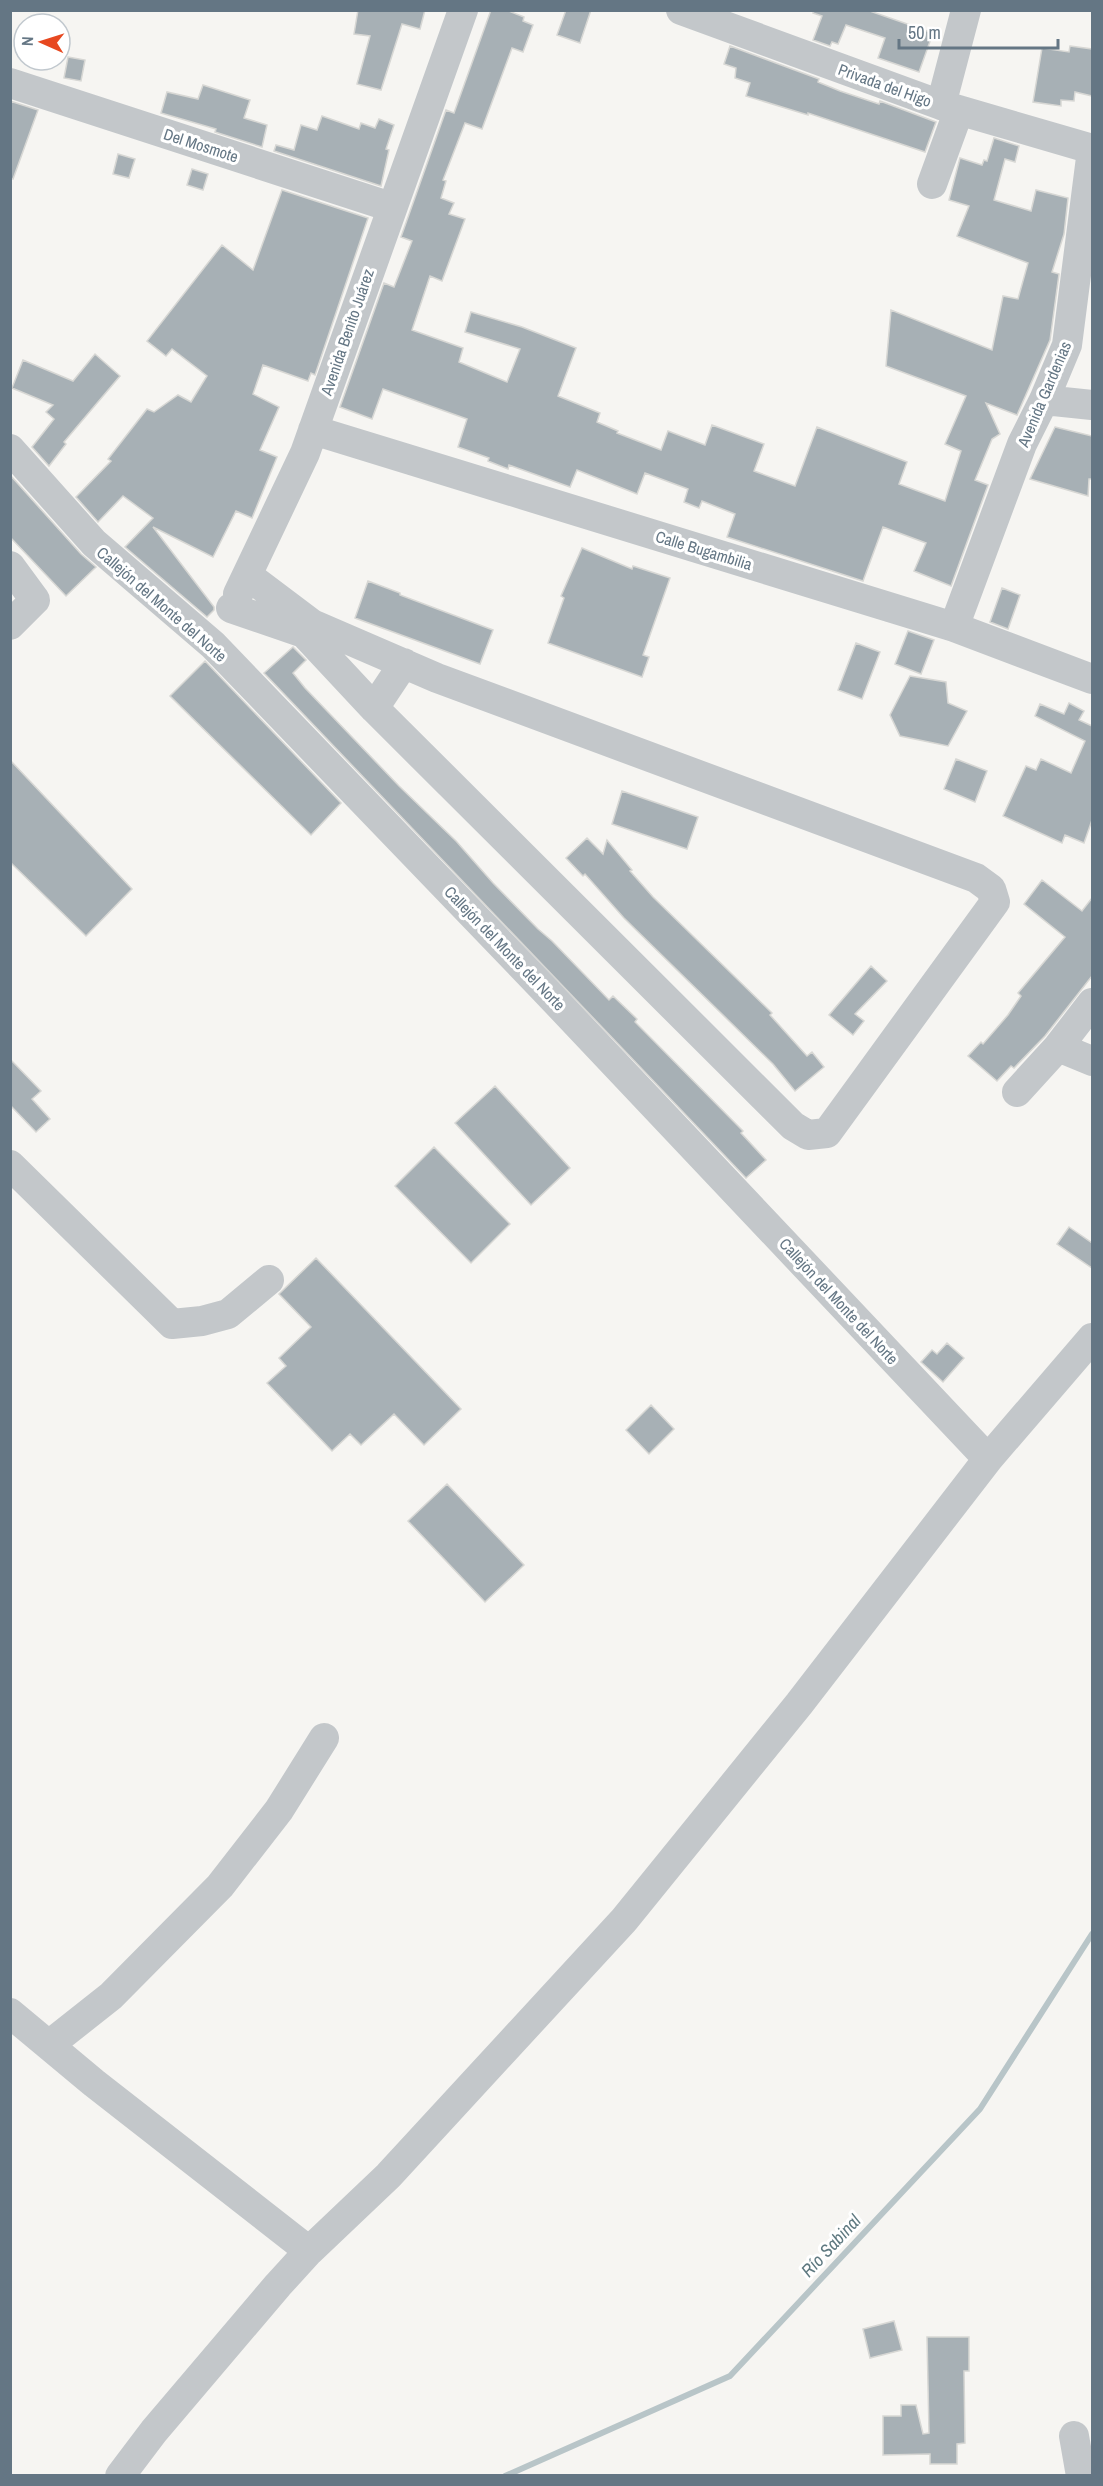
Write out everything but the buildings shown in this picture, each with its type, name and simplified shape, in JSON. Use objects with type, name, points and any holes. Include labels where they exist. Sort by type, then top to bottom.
[{"type":"street","name":"Avenida Benito Juárez","points":[[213,645],[305,453],[463,10]]},
{"type":"street","name":"Privada del Higo","points":[[681,10],[950,108],[1092,149]]},
{"type":"street","points":[[932,184],[950,108],[966,10]]},
{"type":"street","name":"Del Mosmote","points":[[10,83],[391,207]]},
{"type":"street","name":"Avenida Gardenias","points":[[954,627],[1022,444],[1044,400],[1067,345],[1092,149]]},
{"type":"street","points":[[1044,400],[1092,405]]},
{"type":"street","name":"Calle Bugambilia","points":[[312,430],[954,627],[1092,679]]},
{"type":"street","name":"Callejón del Monte del Norte","points":[[10,449],[94,543],[213,645],[544,989],[988,1459]]},
{"type":"street","points":[[10,566],[35,600],[10,625]]},
{"type":"street","points":[[231,608],[308,629],[404,663],[437,678],[976,878],[991,889],[995,902],[827,1133],[808,1135],[793,1126],[374,708],[308,629],[247,575]]},
{"type":"street","points":[[374,708],[404,663]]},
{"type":"street","points":[[1017,1092],[1058,1047],[1092,1003]]},
{"type":"street","points":[[1058,1047],[1092,1060]]},
{"type":"street","points":[[10,1165],[172,1324],[202,1321],[228,1314],[269,1280]]},
{"type":"street","points":[[120,2475],[154,2431],[309,2251],[389,2175],[624,1920],[799,1704],[988,1459],[1092,1338]]},
{"type":"street","points":[[48,2045],[111,1995],[220,1886],[279,1810],[324,1737]]},
{"type":"street","points":[[10,2013],[103,2091],[309,2251]]},
{"type":"street","points":[[1074,2436],[1081,2475]]},
{"type":"waterway","name":"Río Sabinal","points":[[505,2476],[730,2376],[980,2109],[1092,1934]]}]
